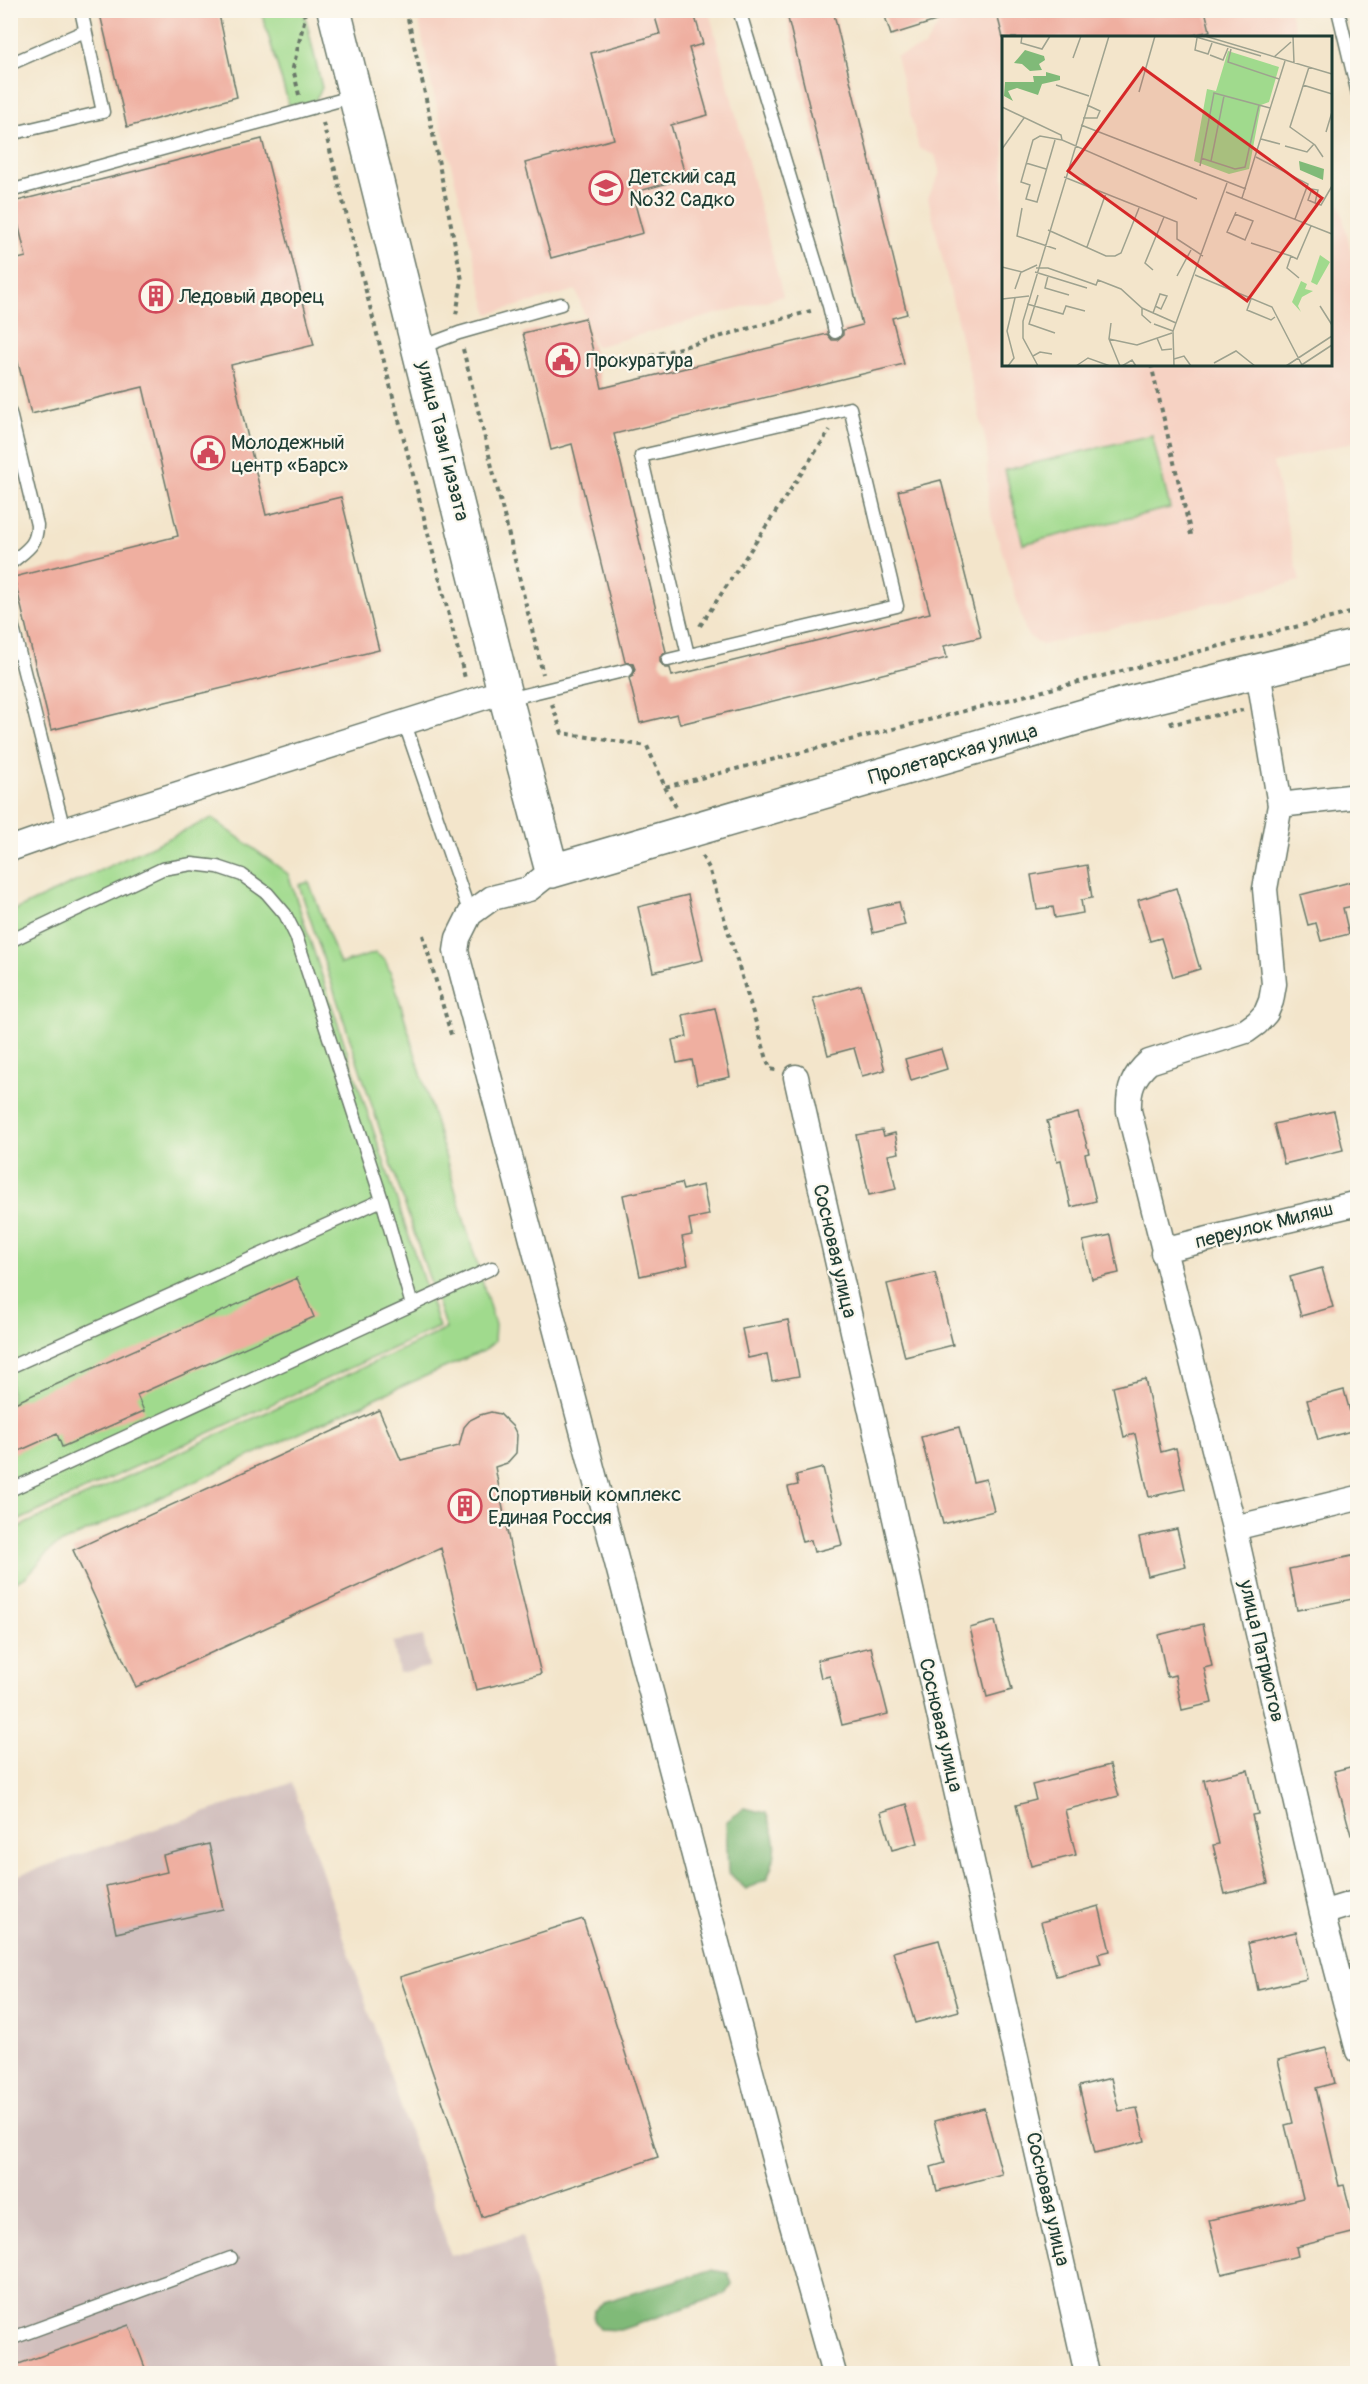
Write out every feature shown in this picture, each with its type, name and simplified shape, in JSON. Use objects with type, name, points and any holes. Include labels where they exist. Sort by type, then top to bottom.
[{"type":"street","name":"улица Тази Гиззата","points":[[334,10],[505,695],[552,872]]},
{"type":"street","name":"Пролетарская улица","points":[[552,872],[1121,705],[1358,646]]},
{"type":"street","name":"улица Патриотов","points":[[1258,671],[1280,805],[1265,889],[1274,984],[1271,1000],[1266,1013],[1246,1031],[1149,1062],[1132,1082],[1128,1096],[1129,1111],[1167,1251],[1234,1527],[1322,1913],[1358,2051]]},
{"type":"street","points":[[10,849],[404,722],[505,695]]},
{"type":"street","points":[[1280,805],[1358,796]]},
{"type":"street","points":[[552,872],[529,889],[492,898],[470,914],[458,938],[456,951],[780,2182],[834,2373]]},
{"type":"street","name":"Сосновая улица","points":[[796,1077],[1087,2373]]},
{"type":"street","name":"переулок Миляш","points":[[1167,1251],[1358,1203]]},
{"type":"street","points":[[1234,1527],[1358,1498]]},
{"type":"street","points":[[1322,1913],[1358,1902]]},
{"type":"lane","points":[[10,134],[103,112],[81,10]]},
{"type":"lane","points":[[739,10],[830,306],[835,332]]},
{"type":"lane","points":[[1338,10],[1358,94]]},
{"type":"lane","points":[[10,64],[85,31]]},
{"type":"lane","points":[[10,191],[356,95]]},
{"type":"lane","points":[[419,348],[459,333],[561,304]]},
{"type":"lane","points":[[668,660],[687,651],[897,606],[850,408],[641,456],[687,651]]},
{"type":"lane","points":[[10,413],[37,525],[37,538],[28,550],[10,564]]},
{"type":"lane","points":[[10,616],[64,830]]},
{"type":"lane","points":[[505,695],[547,689],[627,670]]},
{"type":"lane","points":[[404,722],[470,914]]},
{"type":"lane","points":[[10,941],[162,869],[192,864],[218,867],[242,875],[267,893],[285,914],[296,936],[382,1200],[412,1305]]},
{"type":"lane","points":[[10,1367],[382,1200]]},
{"type":"lane","points":[[10,1490],[492,1268]]},
{"type":"lane","points":[[10,2339],[231,2258]]},
{"type":"path","points":[[302,110],[293,68],[305,17],[303,10]]},
{"type":"path","points":[[406,10],[462,280],[455,312],[459,333],[547,689],[562,733],[647,746],[665,787],[709,868],[770,1069],[796,1077]]},
{"type":"path","points":[[319,106],[466,677],[458,680]]},
{"type":"path","points":[[616,366],[830,306]]},
{"type":"path","points":[[1151,366],[1192,539]]},
{"type":"path","points":[[687,651],[843,410]]},
{"type":"path","points":[[665,787],[1358,611]]},
{"type":"shaded area","name":"Детский сад №32 Садко","points":[[417,11],[709,11],[783,296],[595,347],[576,290],[488,314],[432,87]]},
{"type":"shaded area","points":[[935,11],[1290,11],[1297,36],[1002,36],[1002,366],[1332,366],[1332,173],[1357,275],[1357,441],[1273,463],[1300,581],[1042,645],[1027,635],[988,505],[987,447],[928,198],[940,173],[935,155],[919,149],[896,56],[924,47],[938,26]]},
{"type":"shaded area","points":[[423,1636],[429,1667],[399,1673],[393,1642]]},
{"type":"shaded area","points":[[292,1783],[451,2256],[522,2236],[556,2373],[11,2373],[10,1878]]},
{"type":"green space","points":[[261,11],[304,11],[322,88],[314,102],[289,105]]},
{"type":"green space","points":[[1152,435],[1170,508],[1023,544],[1005,470]]},
{"type":"green space","points":[[212,818],[288,874],[439,1327],[11,1524],[11,912]]},
{"type":"green space","points":[[309,882],[340,964],[375,953],[385,960],[394,982],[495,1325],[494,1342],[485,1350],[53,1547],[26,1577],[11,1584],[10,1531],[446,1329],[299,885]]},
{"type":"green space","points":[[744,1808],[766,1813],[776,1846],[774,1861],[767,1879],[746,1889],[728,1872],[726,1822]]},
{"type":"green space","points":[[711,2270],[728,2273],[732,2284],[725,2294],[620,2330],[600,2329],[593,2320],[594,2310],[604,2302]]},
{"type":"building","points":[[99,10],[218,10],[237,97],[127,127]]},
{"type":"building","points":[[653,10],[693,10],[703,44],[689,48],[708,115],[671,125],[686,178],[632,193],[643,233],[551,258],[525,163],[614,139],[591,53],[660,34]]},
{"type":"building","points":[[786,10],[833,10],[907,314],[892,318],[904,364],[614,434],[666,652],[660,657],[660,662],[665,668],[670,668],[672,676],[930,613],[898,491],[941,480],[981,637],[944,646],[947,658],[680,724],[677,714],[640,723],[629,678],[633,676],[635,669],[633,664],[625,662],[572,444],[551,450],[523,333],[585,318],[602,388],[827,334],[832,340],[837,340],[843,335],[843,330],[862,325]]},
{"type":"building","points":[[883,10],[955,10],[955,15],[891,35]]},
{"type":"building","points":[[996,10],[1205,10],[1210,31],[1190,36],[1002,36]]},
{"type":"building","points":[[262,139],[314,345],[231,365],[266,515],[341,497],[379,650],[51,730],[14,577],[178,536],[143,387],[31,414],[10,331],[10,261],[26,257],[13,202]]},
{"type":"building","points":[[1087,865],[1092,898],[1081,900],[1083,913],[1055,918],[1053,907],[1037,909],[1031,875]]},
{"type":"building","points":[[1354,881],[1358,905],[1343,908],[1349,934],[1321,941],[1316,923],[1308,925],[1300,895]]},
{"type":"building","points":[[1176,888],[1200,969],[1173,977],[1161,938],[1150,941],[1138,900]]},
{"type":"building","points":[[688,895],[703,960],[653,972],[638,907]]},
{"type":"building","points":[[899,902],[905,925],[873,933],[868,909]]},
{"type":"building","points":[[861,985],[885,1070],[862,1076],[854,1048],[828,1055],[813,998]]},
{"type":"building","points":[[715,1008],[730,1077],[697,1084],[692,1060],[677,1063],[672,1040],[687,1037],[683,1015]]},
{"type":"building","points":[[941,1049],[947,1069],[911,1080],[905,1059]]},
{"type":"building","points":[[1334,1111],[1343,1150],[1284,1164],[1274,1124]]},
{"type":"building","points":[[1078,1113],[1089,1153],[1085,1154],[1096,1201],[1071,1207],[1061,1160],[1057,1161],[1047,1121]]},
{"type":"building","points":[[882,1130],[884,1136],[895,1133],[899,1153],[888,1155],[896,1189],[869,1195],[856,1135]]},
{"type":"building","points":[[681,1183],[683,1190],[703,1185],[709,1215],[689,1219],[692,1235],[682,1237],[688,1265],[640,1276],[623,1195]]},
{"type":"building","points":[[1111,1235],[1119,1273],[1092,1279],[1083,1241]]},
{"type":"building","points":[[1322,1268],[1333,1307],[1301,1316],[1290,1277]]},
{"type":"building","points":[[935,1273],[953,1345],[905,1357],[887,1284]]},
{"type":"building","points":[[297,1278],[314,1317],[137,1395],[144,1411],[62,1447],[57,1434],[10,1455],[10,1405]]},
{"type":"building","points":[[788,1320],[799,1376],[772,1381],[767,1354],[748,1358],[742,1329]]},
{"type":"building","points":[[1145,1379],[1161,1452],[1176,1448],[1185,1489],[1149,1497],[1135,1434],[1124,1437],[1113,1387]]},
{"type":"building","points":[[1344,1390],[1355,1430],[1318,1440],[1307,1400]]},
{"type":"building","points":[[379,1410],[401,1460],[459,1446],[464,1427],[470,1420],[480,1415],[491,1412],[500,1414],[513,1427],[517,1435],[516,1453],[507,1463],[495,1467],[510,1546],[541,1674],[476,1690],[441,1548],[136,1687],[73,1550]]},
{"type":"building","points":[[959,1427],[973,1482],[986,1479],[994,1511],[943,1524],[921,1437]]},
{"type":"building","points":[[823,1468],[842,1545],[814,1552],[811,1540],[802,1542],[788,1487],[798,1485],[796,1475]]},
{"type":"building","points":[[1177,1529],[1186,1567],[1148,1576],[1139,1537]]},
{"type":"building","points":[[1352,1556],[1358,1580],[1358,1598],[1297,1610],[1289,1569]]},
{"type":"building","points":[[995,1621],[1012,1690],[987,1697],[970,1628]]},
{"type":"building","points":[[1203,1624],[1212,1666],[1204,1668],[1212,1703],[1182,1710],[1175,1675],[1167,1677],[1158,1635]]},
{"type":"building","points":[[871,1647],[888,1714],[842,1725],[830,1676],[821,1678],[817,1660]]},
{"type":"building","points":[[1110,1765],[1119,1796],[1065,1810],[1076,1855],[1031,1866],[1016,1805],[1036,1800],[1032,1785]]},
{"type":"building","points":[[1358,1765],[1358,1834],[1351,1835],[1334,1771]]},
{"type":"building","points":[[1248,1770],[1258,1814],[1252,1815],[1268,1883],[1225,1894],[1213,1845],[1219,1844],[1204,1780]]},
{"type":"building","points":[[907,1804],[918,1843],[892,1850],[881,1812]]},
{"type":"building","points":[[209,1844],[223,1909],[116,1933],[106,1886],[167,1872],[163,1855]]},
{"type":"building","points":[[1099,1906],[1110,1951],[1098,1954],[1101,1964],[1056,1976],[1041,1922]]},
{"type":"building","points":[[583,1919],[658,2157],[482,2217],[400,1977]]},
{"type":"building","points":[[1296,1932],[1307,1979],[1258,1990],[1248,1943]]},
{"type":"building","points":[[939,1940],[959,2011],[915,2023],[893,1952]]},
{"type":"building","points":[[1326,2048],[1335,2083],[1316,2088],[1339,2186],[1344,2185],[1356,2232],[1296,2247],[1298,2256],[1222,2274],[1209,2220],[1303,2198],[1285,2125],[1293,2123],[1278,2060]]},
{"type":"building","points":[[1111,2078],[1119,2111],[1137,2108],[1145,2141],[1095,2153],[1079,2086]]},
{"type":"building","points":[[984,2108],[1002,2174],[937,2191],[931,2167],[945,2163],[934,2121]]},
{"type":"building","points":[[129,2325],[147,2373],[10,2373],[10,2367]]},
{"type":"place","name":"Детский сад №32 Садко","points":[[606,188]]},
{"type":"place","name":"Ледовый дворец","points":[[156,296]]},
{"type":"place","name":"Прокуратура","points":[[563,360]]},
{"type":"place","name":"Молодежный центр «Барс»","points":[[208,453]]},
{"type":"place","name":"Спортивный комплекс Единая Россия","points":[[465,1506]]}]
